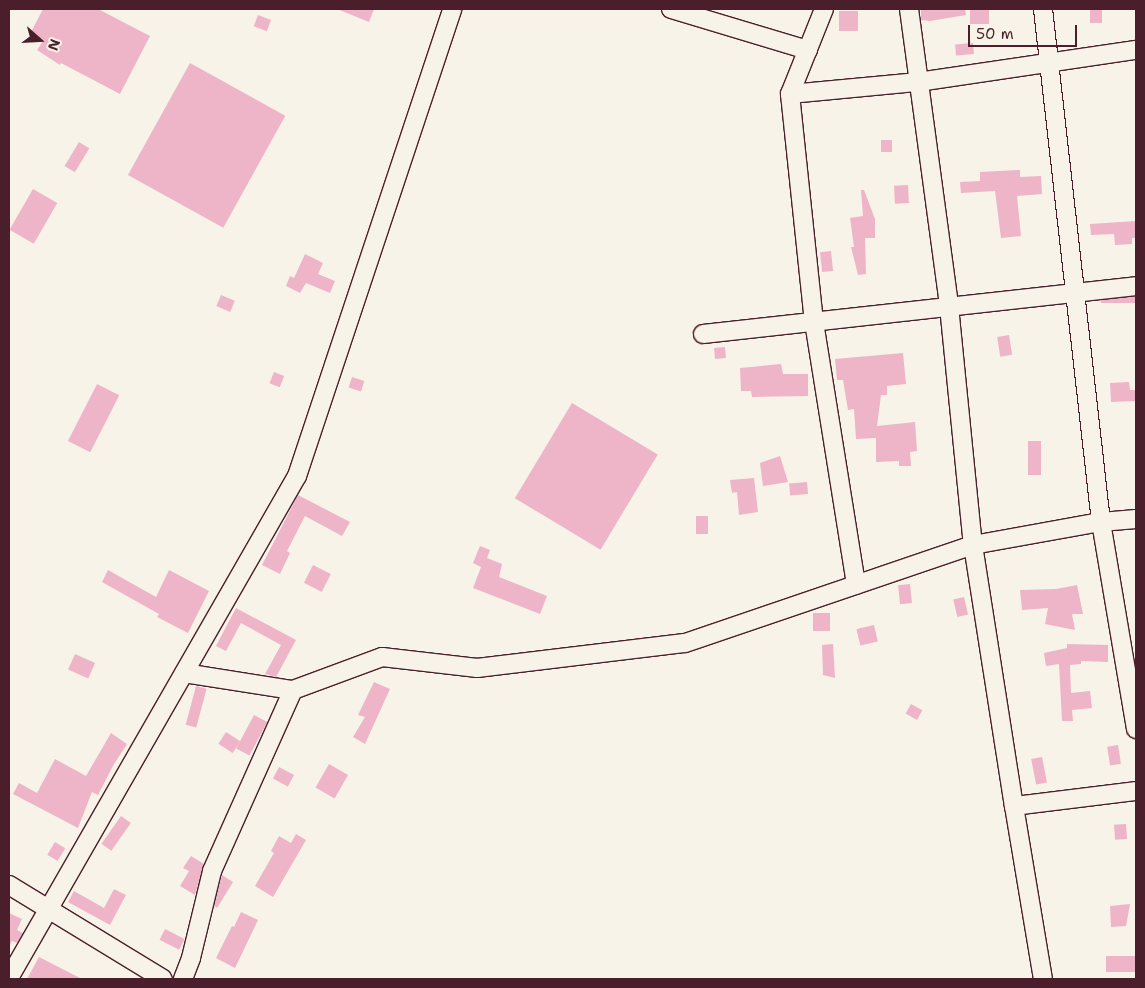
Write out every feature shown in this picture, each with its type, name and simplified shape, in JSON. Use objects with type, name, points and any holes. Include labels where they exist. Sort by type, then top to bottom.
[{"type":"street","points":[[9,978],[297,476],[452,9]]},
{"type":"street","points":[[672,9],[702,13],[808,50]]},
{"type":"street","points":[[824,9],[790,94],[814,322],[856,585]]},
{"type":"street","points":[[910,9],[918,82],[949,306],[973,545],[1043,979]]},
{"type":"street","points":[[1043,9],[1101,522],[1136,729]]},
{"type":"street","points":[[790,94],[918,82],[1136,50]]},
{"type":"street","points":[[703,334],[1136,286]]},
{"type":"street","points":[[184,673],[294,690],[382,657],[477,668],[685,643],[973,545],[1101,522],[1136,519]]},
{"type":"street","points":[[183,979],[191,958],[212,871],[294,690]]},
{"type":"street","points":[[1014,806],[1136,791]]},
{"type":"street","points":[[9,885],[163,979]]},
{"type":"building","points":[[43,9],[98,9],[150,36],[120,94],[61,63],[60,65],[37,50],[43,41],[30,34]]},
{"type":"building","points":[[337,9],[374,9],[369,22]]},
{"type":"building","points":[[921,9],[965,9],[966,15],[930,21],[921,20]]},
{"type":"building","points":[[970,9],[989,9],[989,24],[970,24]]},
{"type":"building","points":[[1090,9],[1102,9],[1102,23],[1090,23]]},
{"type":"building","points":[[839,11],[858,11],[858,31],[839,31]]},
{"type":"building","points":[[258,15],[271,20],[267,31],[254,26]]},
{"type":"building","points":[[973,43],[974,54],[956,56],[955,45]]},
{"type":"building","points":[[190,63],[285,116],[223,228],[128,175]]},
{"type":"building","points":[[881,140],[892,140],[892,152],[881,152]]},
{"type":"building","points":[[79,142],[89,148],[75,172],[65,166]]},
{"type":"building","points":[[1020,170],[1020,177],[1041,176],[1042,194],[1017,196],[1021,236],[1001,238],[995,191],[961,193],[960,182],[980,181],[980,172]]},
{"type":"building","points":[[908,185],[909,203],[895,204],[894,186]]},
{"type":"building","points":[[33,189],[57,203],[34,244],[10,230]]},
{"type":"building","points":[[861,190],[864,190],[875,219],[875,238],[865,238],[866,274],[858,275],[851,247],[854,247],[850,218],[863,216]]},
{"type":"building","points":[[1136,221],[1136,238],[1132,238],[1132,244],[1115,245],[1114,234],[1091,235],[1090,224]]},
{"type":"building","points":[[831,251],[833,271],[822,272],[820,252]]},
{"type":"building","points":[[305,254],[323,263],[318,274],[335,281],[330,293],[306,283],[300,293],[286,286],[290,276],[294,278]]},
{"type":"building","points":[[221,295],[235,301],[230,312],[216,306]]},
{"type":"building","points":[[1101,297],[1136,297],[1136,303],[1101,303]]},
{"type":"building","points":[[1009,335],[1012,355],[1000,357],[997,337]]},
{"type":"building","points":[[725,347],[726,358],[715,359],[714,348]]},
{"type":"building","points":[[903,353],[906,384],[887,386],[887,395],[881,395],[877,426],[915,422],[917,451],[910,452],[911,466],[899,466],[899,461],[876,462],[876,438],[856,439],[854,409],[848,410],[843,380],[837,380],[835,359]]},
{"type":"building","points":[[781,364],[783,374],[808,374],[808,396],[752,397],[751,391],[741,391],[740,368]]},
{"type":"building","points":[[274,372],[284,376],[280,387],[270,383]]},
{"type":"building","points":[[352,377],[364,381],[361,391],[349,387]]},
{"type":"building","points":[[1129,382],[1130,390],[1136,390],[1136,401],[1111,402],[1110,383]]},
{"type":"building","points":[[97,384],[119,395],[90,452],[68,441]]},
{"type":"building","points":[[572,403],[658,455],[601,550],[515,498]]},
{"type":"building","points":[[1028,441],[1041,441],[1041,475],[1028,475]]},
{"type":"building","points":[[780,456],[788,482],[763,486],[760,463]]},
{"type":"building","points":[[754,478],[758,512],[739,515],[737,492],[732,493],[730,480]]},
{"type":"building","points":[[807,482],[808,494],[790,496],[789,484]]},
{"type":"building","points":[[298,495],[350,522],[342,536],[305,516],[287,551],[290,553],[280,574],[262,565]]},
{"type":"building","points":[[696,516],[708,516],[708,534],[696,534]]},
{"type":"building","points":[[480,546],[490,550],[487,558],[502,564],[499,577],[547,596],[540,614],[473,588],[481,567],[473,563]]},
{"type":"building","points":[[313,565],[331,574],[322,592],[304,583]]},
{"type":"building","points":[[108,570],[156,597],[169,570],[209,591],[188,633],[157,617],[159,614],[102,582]]},
{"type":"building","points":[[910,584],[912,603],[900,604],[898,585]]},
{"type":"building","points":[[1077,585],[1083,614],[1072,614],[1075,630],[1045,624],[1048,608],[1022,610],[1020,590],[1056,589]]},
{"type":"building","points":[[964,597],[968,615],[957,617],[953,599]]},
{"type":"building","points":[[236,608],[296,640],[276,677],[265,674],[281,645],[241,623],[226,651],[216,646]]},
{"type":"building","points":[[813,613],[830,613],[830,631],[813,631]]},
{"type":"building","points":[[874,625],[878,642],[860,646],[856,629]]},
{"type":"building","points":[[833,644],[835,678],[823,675],[822,645]]},
{"type":"building","points":[[1067,644],[1108,645],[1108,662],[1081,661],[1081,664],[1070,665],[1071,693],[1090,691],[1092,708],[1072,710],[1073,721],[1062,721],[1059,664],[1046,666],[1044,653],[1067,648]]},
{"type":"building","points":[[75,654],[95,663],[88,678],[68,670]]},
{"type":"building","points":[[374,682],[390,689],[365,744],[353,737],[365,717],[358,715]]},
{"type":"building","points":[[196,686],[207,689],[196,727],[186,725]]},
{"type":"building","points":[[911,704],[922,710],[917,720],[906,714]]},
{"type":"building","points":[[254,715],[267,722],[249,756],[236,749]]},
{"type":"building","points":[[226,732],[240,741],[233,753],[218,744]]},
{"type":"building","points":[[111,733],[127,744],[98,795],[92,792],[78,828],[13,794],[19,783],[37,793],[55,759],[86,776]]},
{"type":"building","points":[[1118,745],[1121,764],[1110,765],[1107,747]]},
{"type":"building","points":[[1042,757],[1047,783],[1036,785],[1031,759]]},
{"type":"building","points":[[329,764],[348,775],[335,798],[316,787]]},
{"type":"building","points":[[279,767],[294,775],[288,786],[273,778]]},
{"type":"building","points":[[121,816],[131,823],[111,851],[101,844]]},
{"type":"building","points":[[1126,824],[1127,839],[1115,840],[1114,825]]},
{"type":"building","points":[[296,834],[306,840],[273,897],[255,886],[274,853],[271,851],[279,836],[291,843]]},
{"type":"building","points":[[55,842],[65,848],[58,861],[47,855]]},
{"type":"building","points":[[191,856],[204,864],[195,895],[180,886],[189,871],[183,868]]},
{"type":"building","points":[[222,875],[233,882],[217,908],[214,906]]},
{"type":"building","points":[[114,889],[126,895],[110,925],[68,902],[74,891],[104,908]]},
{"type":"building","points":[[1130,904],[1126,926],[1111,927],[1110,906]]},
{"type":"building","points":[[241,912],[258,920],[235,968],[216,958]]},
{"type":"building","points":[[9,913],[22,919],[17,930],[23,933],[17,943],[12,941],[9,948]]},
{"type":"building","points":[[165,929],[185,939],[179,950],[160,940]]},
{"type":"building","points":[[1106,956],[1136,956],[1136,972],[1106,972]]},
{"type":"building","points":[[39,957],[82,979],[27,979]]}]
